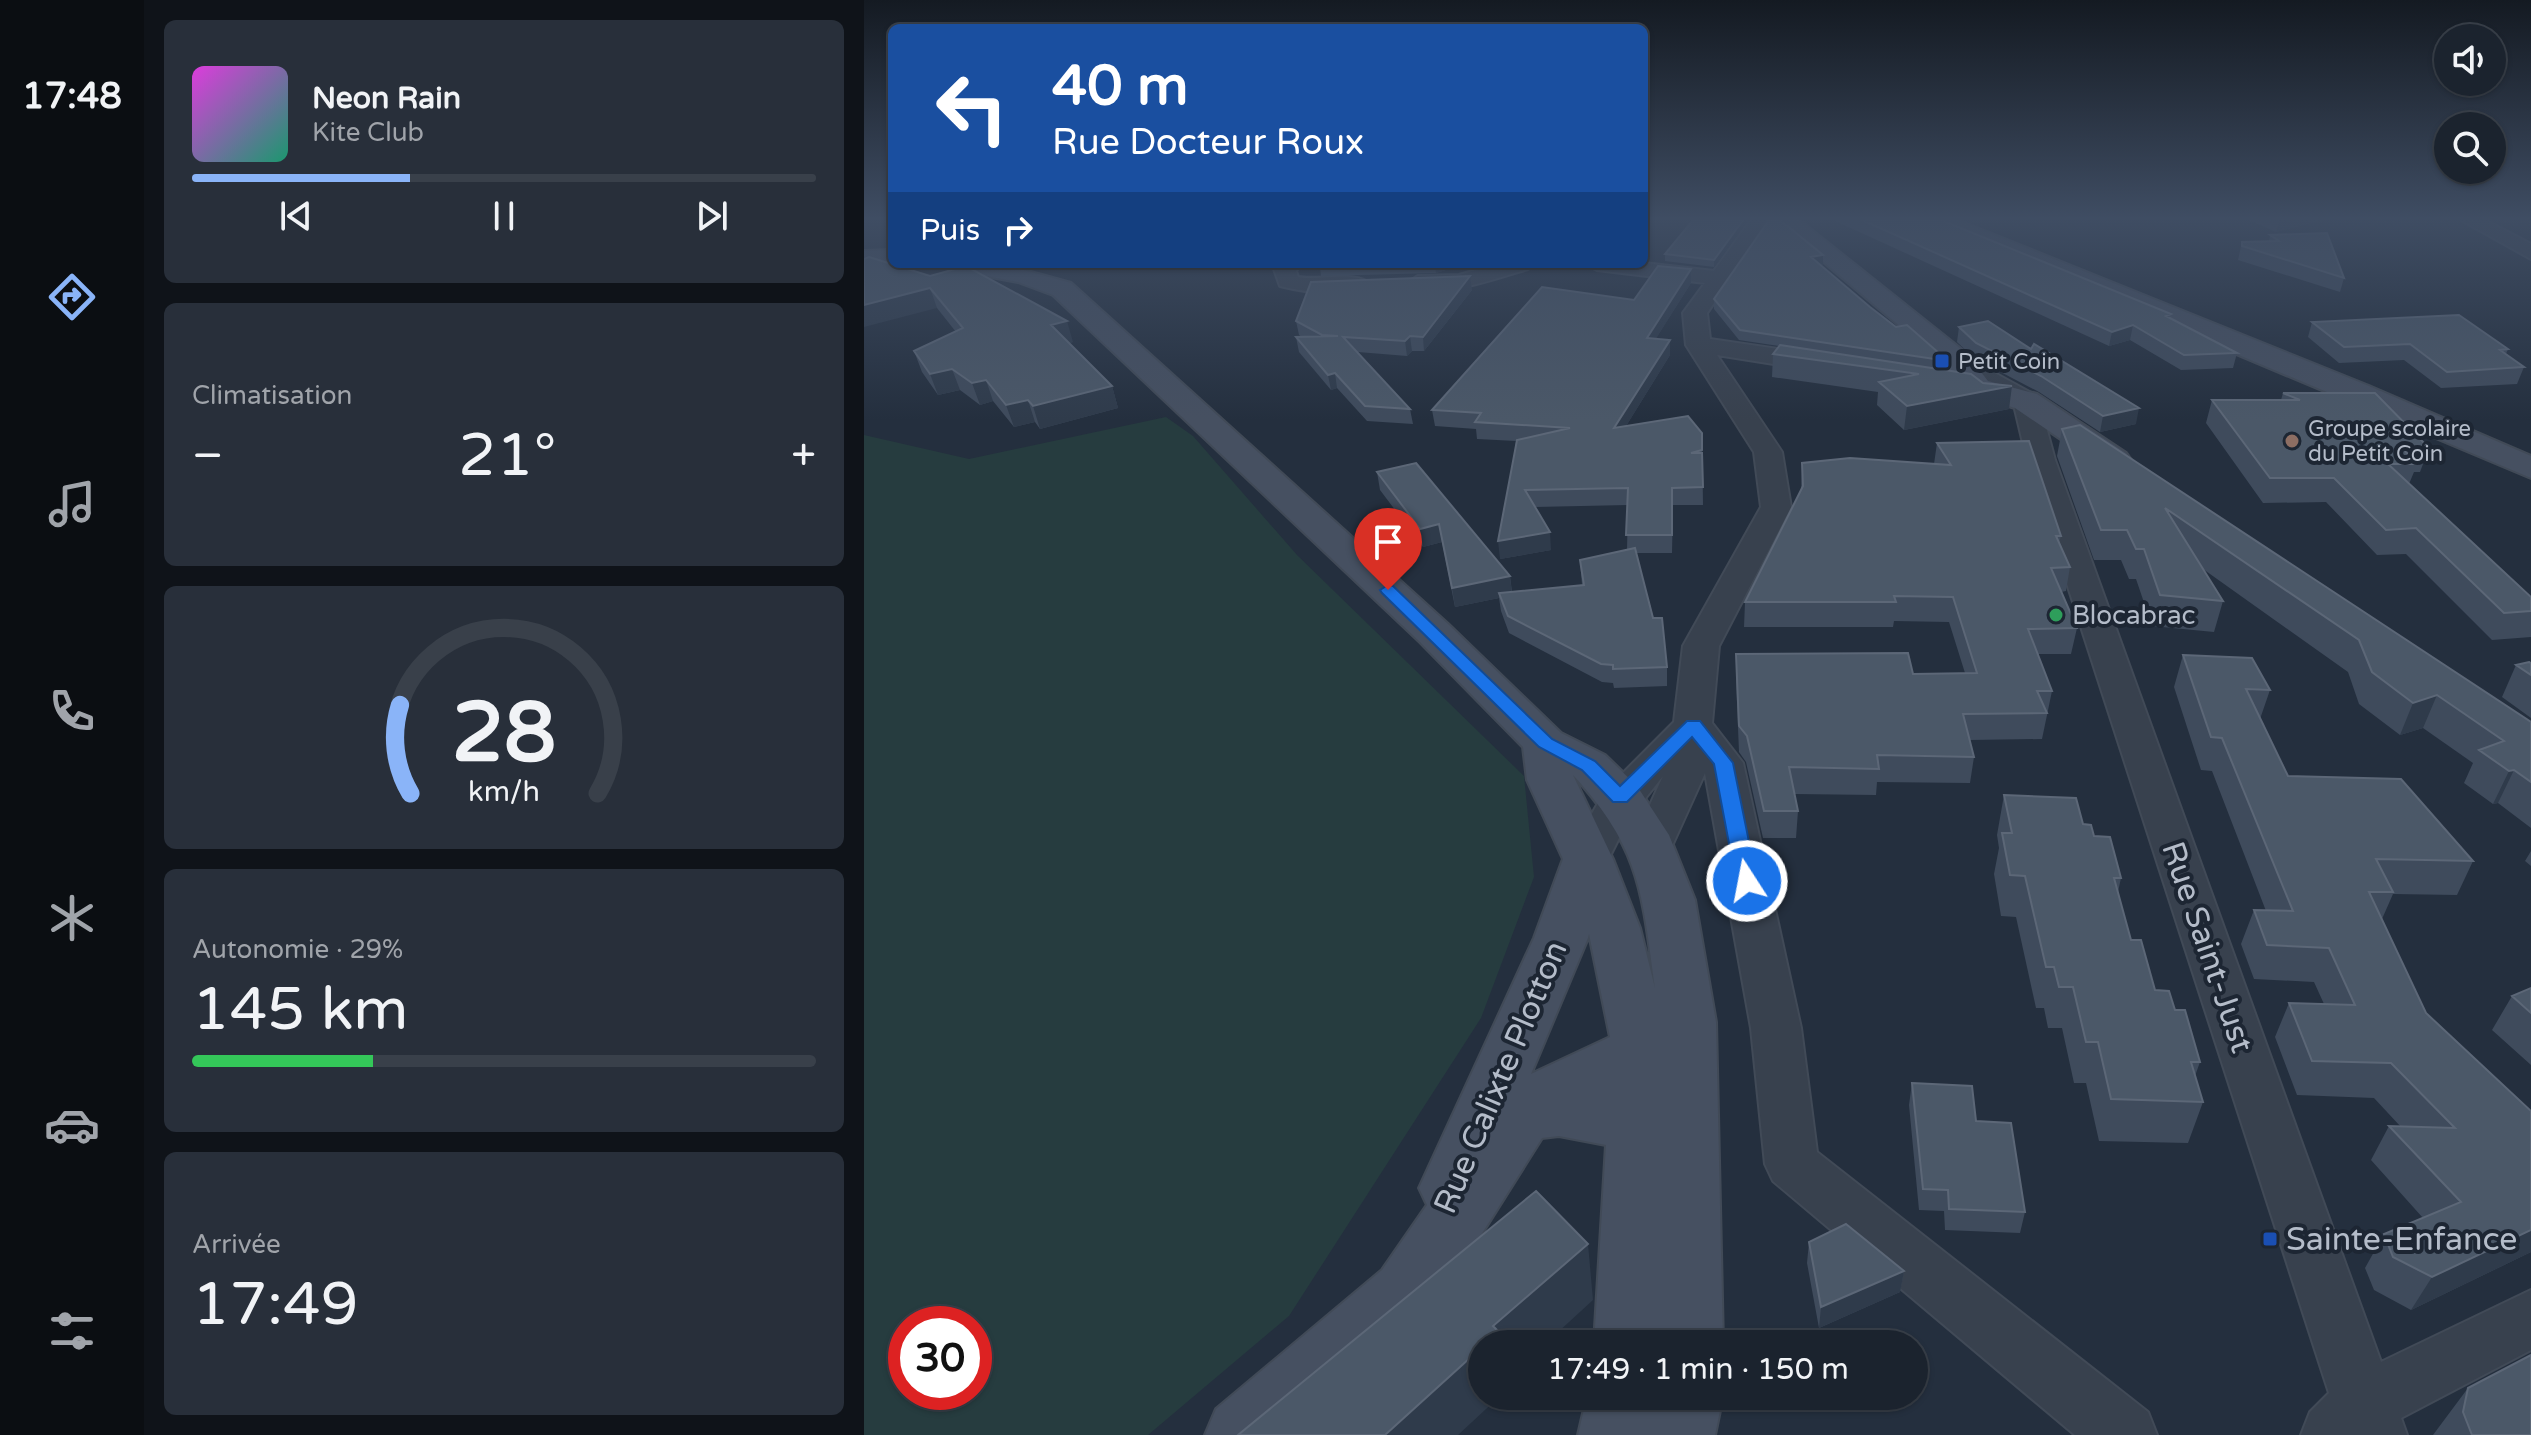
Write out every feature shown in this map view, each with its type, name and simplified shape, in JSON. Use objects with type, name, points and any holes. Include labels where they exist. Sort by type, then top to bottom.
[{"type":"main road","points":[[1073,287],[1545,743],[1589,765],[1620,797],[1652,847],[1669,900],[1688,1022],[1688,1330]]},
{"type":"main road","points":[[1858,287],[1949,370],[1977,387],[2026,401],[2144,481]]},
{"type":"main road","points":[[2102,287],[2528,465]]},
{"type":"main road","points":[[1545,743],[1550,780],[1588,859],[1614,928],[1641,1049],[1630,1330]]},
{"type":"main road","name":"Rue Calixte Plotton","points":[[1406,1293],[1561,938],[1588,859]]},
{"type":"main road","name":"Rue Calixte Plotton","points":[[1242,1435],[1406,1293],[1524,1114],[1560,1085],[1641,1049],[1684,1000]]},
{"type":"main road","name":"Rue Calixte Plotton","points":[[1524,1114],[1559,1110],[1640,1126]]},
{"type":"main road","points":[[1615,1435],[1620,1410]]},
{"type":"main road","points":[[1678,1435],[1684,1410]]},
{"type":"street","points":[[1652,847],[1688,766],[1701,646],[1776,507],[1768,452],[1698,345],[1695,313],[1714,287]]},
{"type":"street","points":[[1698,345],[1850,367]]},
{"type":"street","points":[[1949,370],[2026,401]]},
{"type":"street","name":"Rue Saint-Just","points":[[1977,387],[2041,460]]},
{"type":"street","name":"Rue Saint-Just","points":[[2026,401],[2041,460],[2357,1424]]},
{"type":"street","points":[[1588,859],[1603,821],[1620,797],[1693,725]]},
{"type":"street","points":[[1693,725],[1723,763],[1776,1028],[1792,1164],[2125,1435]]},
{"type":"street","points":[[2357,1424],[2531,1319]]},
{"type":"green space","points":[[1166,417],[1193,436],[1297,555],[1524,776],[1534,877],[1481,1018],[1289,1316],[1148,1435],[864,1435],[864,435],[969,459]]},
{"type":"building","points":[[864,287],[1005,287],[1067,321],[1051,325],[1112,386],[1033,406],[1028,400],[1006,405],[986,380],[972,383],[952,369],[930,374],[914,351],[963,328],[930,288],[864,305]]},
{"type":"building","points":[[1309,287],[1462,287],[1423,337],[1410,336],[1405,341],[1343,337],[1410,409],[1365,406],[1335,373],[1328,375],[1296,337],[1338,336],[1322,335],[1296,321]]},
{"type":"building","points":[[1542,287],[1634,300],[1643,287],[1680,287],[1647,338],[1670,340],[1614,428],[1688,416],[1702,433],[1702,450],[1691,453],[1702,453],[1703,487],[1672,488],[1672,535],[1626,535],[1628,488],[1525,490],[1550,532],[1498,541],[1517,440],[1570,428],[1475,422],[1481,413],[1432,410]]},
{"type":"building","points":[[1722,287],[1846,287],[1896,327],[1907,325],[1948,361],[1740,330],[1714,299]]},
{"type":"building","points":[[2011,287],[2105,287],[2171,314],[2166,316],[2237,353],[2184,355],[2133,325],[2112,332]]},
{"type":"building","points":[[2459,315],[2508,349],[2500,350],[2524,367],[2447,372],[2410,344],[2344,347],[2312,322]]},
{"type":"building","points":[[1988,321],[2031,349],[2034,344],[2139,408],[2103,416],[2041,376],[1976,343],[1959,327]]},
{"type":"building","points":[[1780,345],[1971,374],[1983,383],[2012,386],[1907,406],[1879,382],[1919,374],[1773,354]]},
{"type":"building","points":[[2283,393],[2375,393],[2429,448],[2402,448],[2417,464],[2388,464],[2531,597],[2531,611],[2504,613],[2416,528],[2386,530],[2334,478],[2270,478],[2212,400],[2300,400]]},
{"type":"building","points":[[2080,425],[2531,722],[2531,782],[2479,750],[2504,741],[2437,695],[2413,703],[2372,672],[2359,640],[2165,508],[2223,601],[2160,595],[2144,549],[2136,549],[2127,530],[2101,530],[2062,429]]},
{"type":"building","points":[[2029,441],[2061,536],[2056,536],[2070,567],[2051,568],[2077,628],[2028,629],[2052,691],[2037,691],[2047,713],[1963,714],[1974,757],[1877,755],[1879,769],[1789,767],[1798,811],[1764,811],[1747,736],[1739,726],[1736,654],[1908,653],[1913,674],[1977,673],[1953,597],[1894,596],[1896,602],[1745,602],[1803,486],[1802,463],[1850,458],[1951,465],[1937,443]]},
{"type":"building","points":[[1416,463],[1510,576],[1452,588],[1439,524],[1420,529],[1377,472]]},
{"type":"building","points":[[1635,548],[1653,618],[1662,618],[1667,667],[1613,669],[1613,665],[1601,664],[1508,616],[1499,593],[1584,585],[1580,560]]},
{"type":"building","points":[[2183,655],[2252,658],[2270,690],[2246,689],[2288,776],[2401,779],[2473,861],[2376,859],[2393,892],[2369,892],[2426,1013],[2531,1111],[2531,1230],[2432,1277],[2393,1257],[2384,1234],[2461,1202],[2389,1126],[2455,1128],[2391,1063],[2312,1061],[2289,1003],[2355,1005],[2329,948],[2267,945],[2254,910],[2293,911],[2222,738],[2211,737]]},
{"type":"building","points":[[2529,662],[2531,675],[2516,665]]},
{"type":"building","points":[[2004,795],[2076,798],[2083,824],[2091,825],[2094,836],[2110,837],[2121,878],[2114,878],[2131,940],[2141,940],[2155,990],[2169,991],[2175,1010],[2185,1010],[2200,1062],[2191,1062],[2203,1102],[2111,1099],[2098,1042],[2086,1042],[2073,987],[2059,987],[2054,967],[2046,967],[2025,876],[2010,875],[2002,833],[2012,833]]},
{"type":"building","points":[[2531,988],[2531,1013],[2512,996]]},
{"type":"building","points":[[1912,1083],[1972,1086],[1976,1121],[2011,1123],[2025,1212],[1949,1209],[1948,1190],[1923,1189]]},
{"type":"building","points":[[1536,1191],[1588,1244],[1493,1326],[1497,1330],[1468,1330],[1468,1360],[1385,1435],[1238,1435]]},
{"type":"building","points":[[1846,1224],[1904,1271],[1821,1307],[1809,1242]]},
{"type":"building","points":[[2531,1355],[2531,1435],[2472,1435],[2463,1412],[2468,1388]]},
{"type":"place","name":"Petit Coin","points":[[1942,361]]},
{"type":"place","name":"Groupe scolaire du Petit Coin","points":[[2292,441]]},
{"type":"place","name":"Blocabrac","points":[[2056,615]]},
{"type":"place","name":"Sainte-Enfance","points":[[2270,1239]]},
{"type":"route","points":[[1388,590],[1545,743],[1589,765],[1620,797],[1693,725],[1723,763],[1747,881]]}]
